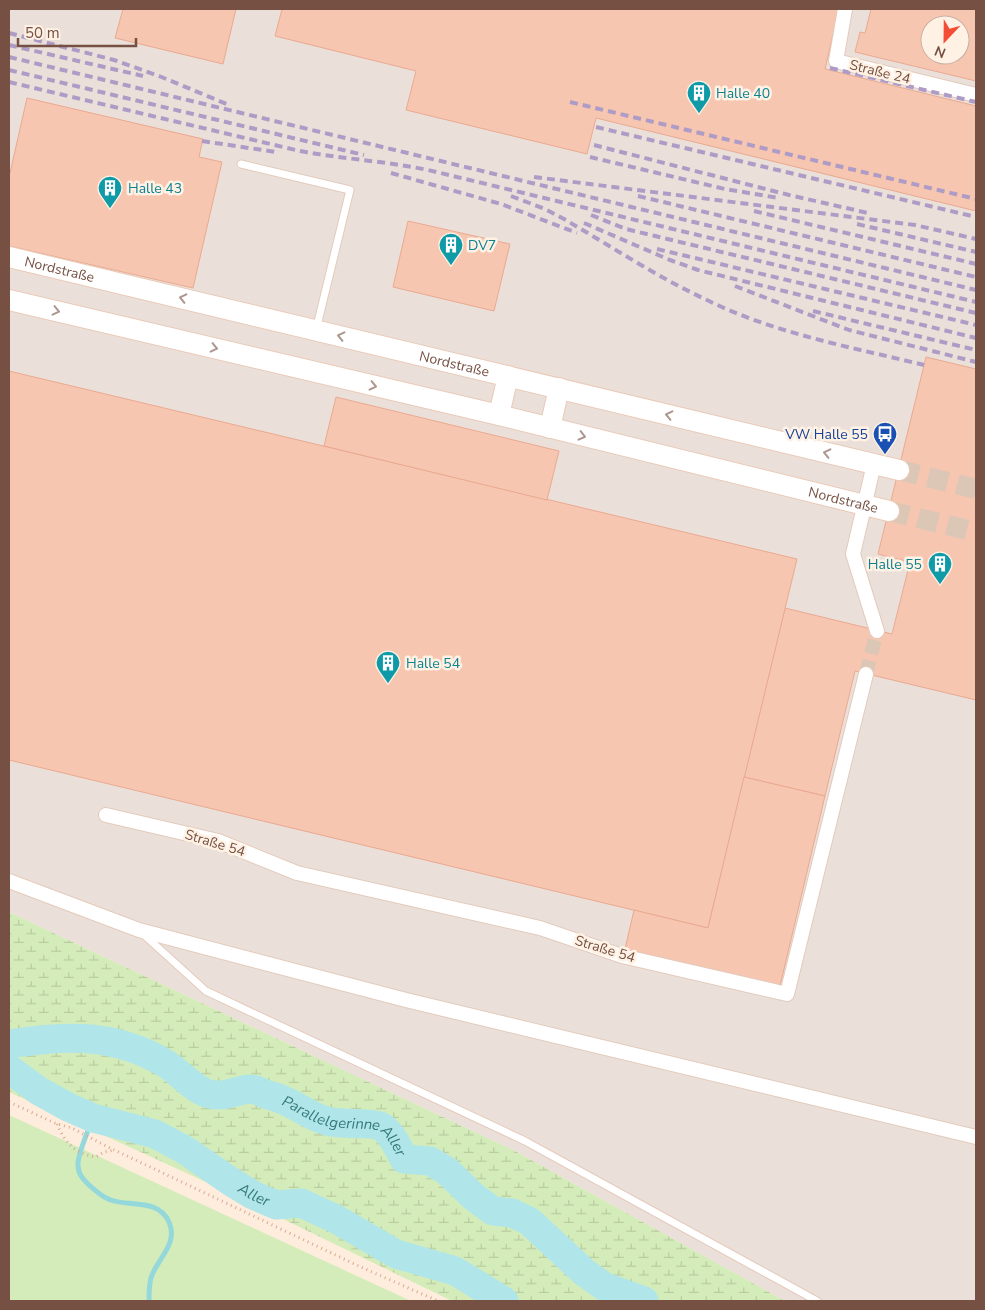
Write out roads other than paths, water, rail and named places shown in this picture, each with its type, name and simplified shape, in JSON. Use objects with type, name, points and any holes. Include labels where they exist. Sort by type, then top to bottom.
[{"type":"street","name":"Straße 24","points":[[845,9],[836,61],[976,95]]},
{"type":"street","name":"Nordstraße","points":[[9,257],[899,470]]},
{"type":"street","name":"Nordstraße","points":[[9,300],[550,428],[889,511]]},
{"type":"street","points":[[499,416],[508,376]]},
{"type":"street","points":[[550,428],[559,388]]},
{"type":"street","points":[[874,464],[852,554],[877,631]]},
{"type":"street","name":"Straße 54","points":[[106,816],[218,841],[297,873],[540,928],[622,956],[787,994],[866,674]]},
{"type":"street","points":[[9,881],[139,930],[406,1000],[976,1137]]},
{"type":"lane","points":[[241,164],[350,190],[316,330]]},
{"type":"lane","points":[[139,930],[206,991],[525,1141],[817,1301]]},
{"type":"waterway","name":"Parallelgerinne Aller","points":[[9,1044],[69,1038],[107,1041],[126,1046],[163,1062],[194,1086],[212,1095],[229,1094],[250,1089],[281,1099],[315,1117],[327,1121],[380,1126],[391,1136],[404,1159],[430,1161],[447,1171],[474,1197],[493,1211],[512,1213],[529,1221],[584,1272],[605,1287],[644,1301]]},
{"type":"waterway","name":"Aller","points":[[9,1069],[39,1091],[68,1107],[93,1118],[155,1134],[185,1150],[253,1195],[276,1205],[301,1203],[336,1219],[396,1254],[455,1271],[504,1301]]},
{"type":"waterway","points":[[93,1118],[79,1155],[79,1171],[83,1178],[105,1198],[118,1202],[151,1206],[164,1214],[169,1222],[171,1238],[166,1252],[151,1278],[149,1301]]},
{"type":"tunnel","points":[[899,470],[976,489]]},
{"type":"tunnel","points":[[889,511],[976,532]]},
{"type":"tunnel","points":[[866,674],[877,631]]},
{"type":"railway","points":[[9,33],[114,60],[229,105]]},
{"type":"railway","points":[[9,45],[143,76]]},
{"type":"railway","points":[[9,57],[976,290]]},
{"type":"railway","points":[[830,68],[976,102]]},
{"type":"railway","points":[[9,70],[364,155]]},
{"type":"railway","points":[[9,82],[300,151],[428,170],[976,302]]},
{"type":"railway","points":[[570,102],[976,199]]},
{"type":"railway","points":[[596,127],[976,217]]},
{"type":"railway","points":[[202,141],[276,152]]},
{"type":"railway","points":[[594,145],[789,195],[868,213]]},
{"type":"railway","points":[[590,157],[725,189],[779,198]]},
{"type":"railway","points":[[391,173],[501,204],[577,233]]},
{"type":"railway","points":[[534,177],[915,225],[976,239]]},
{"type":"railway","points":[[511,196],[545,209],[672,282],[735,312],[815,339],[924,365]]},
{"type":"railway","points":[[638,196],[976,277]]},
{"type":"railway","points":[[754,211],[976,264]]},
{"type":"railway","points":[[591,215],[626,229],[976,313]]},
{"type":"railway","points":[[584,223],[698,270],[976,338]]},
{"type":"railway","points":[[857,224],[976,252]]},
{"type":"railway","points":[[657,249],[976,325]]},
{"type":"railway","points":[[735,286],[849,330],[976,362]]},
{"type":"railway","points":[[813,311],[976,350]]},
{"type":"place","name":"Halle 40","points":[[699,114]]},
{"type":"place","name":"Halle 43","points":[[110,209]]},
{"type":"place","name":"DV7","points":[[451,266]]},
{"type":"place","name":"VW Halle 55","points":[[885,455]]},
{"type":"place","name":"Halle 55","points":[[940,585]]},
{"type":"place","name":"Halle 54","points":[[388,684]]}]
